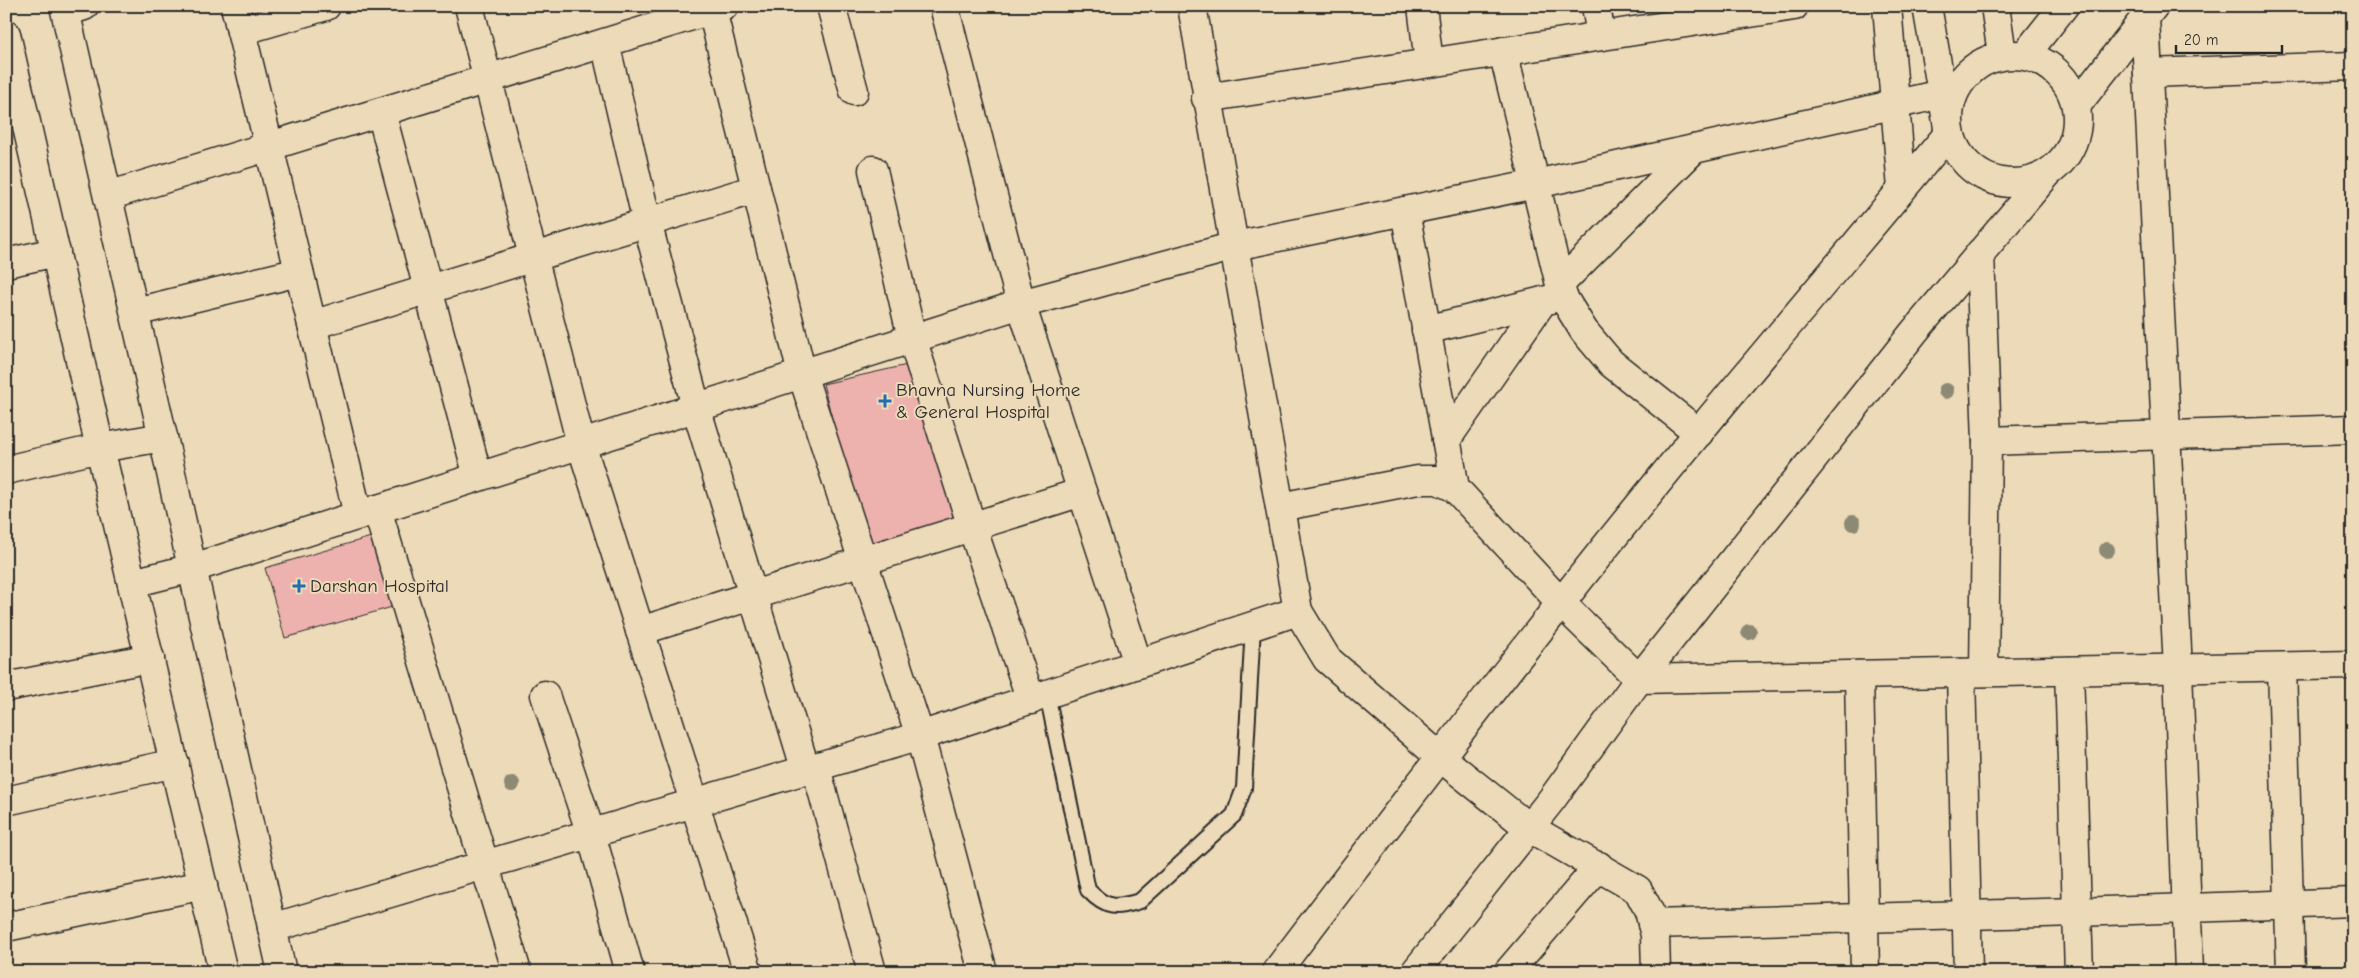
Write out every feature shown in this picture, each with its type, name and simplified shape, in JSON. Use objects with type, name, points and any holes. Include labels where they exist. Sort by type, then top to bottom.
[{"type":"street","points":[[326,6],[238,19],[312,325],[368,512],[484,865],[517,972]]},
{"type":"street","points":[[469,6],[581,444],[748,972]]},
{"type":"street","points":[[831,6],[854,91]]},
{"type":"street","points":[[944,6],[1021,304],[1138,664]]},
{"type":"street","points":[[1192,6],[1206,98],[1235,246],[1298,610],[1327,659],[1440,757],[1528,827],[1638,890],[1649,911],[1655,935],[1656,972]]},
{"type":"street","points":[[1422,6],[1429,63]]},
{"type":"street","points":[[1596,6],[1601,36]]},
{"type":"street","points":[[1206,98],[1794,6]]},
{"type":"street","points":[[1887,6],[1902,189]]},
{"type":"street","points":[[1927,6],[1949,133],[1957,152],[1970,168],[1988,179],[2008,183],[2028,181],[2048,173]]},
{"type":"street","points":[[1996,6],[2014,55]]},
{"type":"street","points":[[71,8],[108,196],[193,568],[282,972]]},
{"type":"street","points":[[108,196],[716,8],[756,189],[802,374],[920,736],[983,972]]},
{"type":"street","points":[[2076,106],[2149,12]]},
{"type":"street","points":[[2149,12],[2148,73],[2178,669],[2189,972]]},
{"type":"street","points":[[2014,55],[2052,13]]},
{"type":"street","points":[[6,34],[100,448],[223,972]]},
{"type":"street","points":[[605,43],[647,222],[696,407],[752,596],[811,769],[872,972]]},
{"type":"street","points":[[1504,51],[1536,184],[1555,294],[1611,363],[1698,433]]},
{"type":"street","points":[[1276,972],[1440,757],[1561,603],[1698,433],[1949,133],[1949,107],[1953,93],[1964,76],[1981,62],[2014,55],[2046,63],[2063,77],[2074,96],[2076,106],[2078,118],[2074,140],[2063,160],[2048,173],[1914,332],[1639,680],[1528,827],[1414,972]]},
{"type":"street","points":[[2148,73],[2353,66]]},
{"type":"street","points":[[132,584],[193,568],[1021,304],[1235,246],[1536,184],[1942,94]]},
{"type":"street","points":[[381,112],[478,477]]},
{"type":"street","points":[[1446,440],[1555,294],[1694,149]]},
{"type":"street","points":[[873,170],[912,338],[972,527],[1039,697]]},
{"type":"street","points":[[312,325],[756,189]]},
{"type":"street","points":[[1404,211],[1455,488]]},
{"type":"street","points":[[6,263],[56,252]]},
{"type":"street","points":[[1968,972],[1966,916],[1973,673],[1987,441],[1980,253]]},
{"type":"street","points":[[135,312],[299,272]]},
{"type":"street","points":[[1426,330],[1555,294]]},
{"type":"street","points":[[1987,441],[2353,428]]},
{"type":"street","points":[[6,470],[100,448],[163,437]]},
{"type":"street","points":[[1280,508],[1418,480],[1438,480],[1455,488],[1561,603],[1639,680],[2353,665]]},
{"type":"street","points":[[640,631],[1082,492]]},
{"type":"street","points":[[272,928],[920,736],[1298,610]]},
{"type":"street","points":[[6,687],[150,658]]},
{"type":"street","points":[[2282,666],[2291,972]]},
{"type":"street","points":[[2069,671],[2079,972]]},
{"type":"street","points":[[1859,675],[1865,972]]},
{"type":"street","points":[[545,695],[591,834],[630,972]]},
{"type":"street","points":[[6,801],[175,763]]},
{"type":"street","points":[[1508,972],[1599,866]]},
{"type":"street","points":[[6,927],[203,884]]},
{"type":"street","points":[[1652,924],[1966,916],[2353,902]]},
{"type":"lane","points":[[1039,697],[1088,890],[1100,903],[1120,907],[1140,901],[1234,815],[1244,788],[1253,626]]},
{"type":"building","points":[[916,363],[961,525],[867,552],[823,384]]},
{"type":"building","points":[[371,537],[392,607],[285,638],[265,568]]},
{"type":"place","name":"Bhavna Nursing Home & General Hospital","points":[[885,401]]},
{"type":"place","name":"Darshan Hospital","points":[[299,586]]}]
